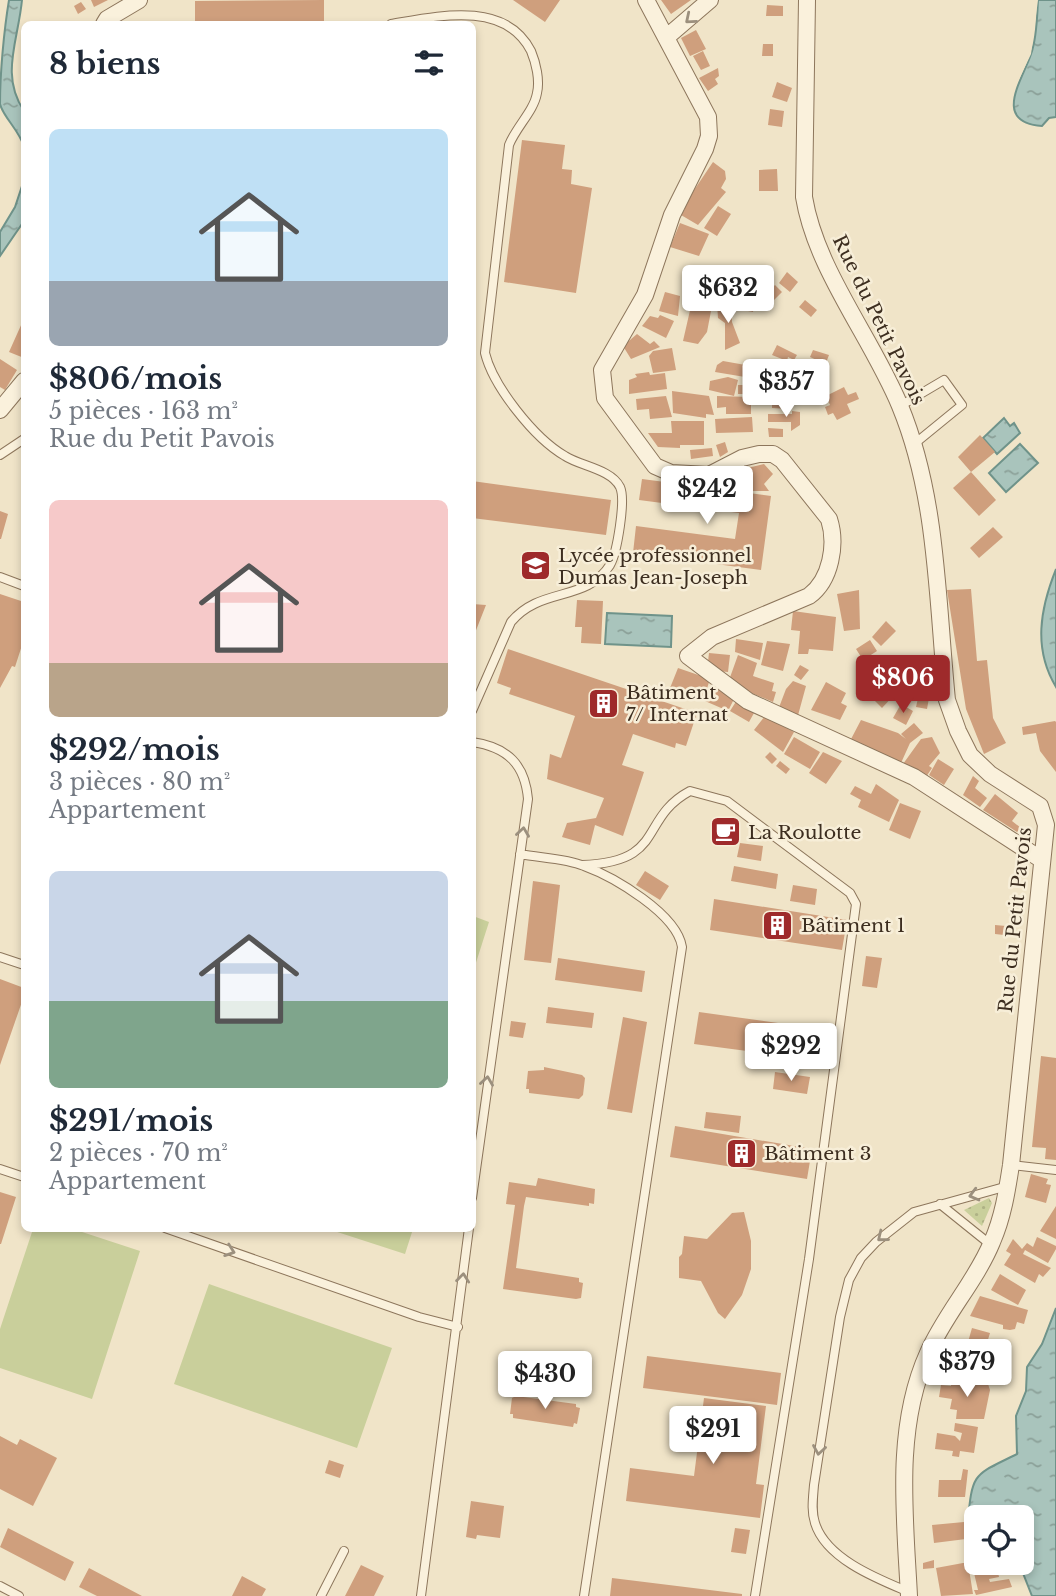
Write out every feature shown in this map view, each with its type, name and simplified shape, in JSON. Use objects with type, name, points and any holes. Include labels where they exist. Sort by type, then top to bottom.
[{"type":"street","points":[[106,21],[139,0]]},
{"type":"street","points":[[646,0],[668,36],[708,117],[709,136],[671,215],[645,295],[607,358],[603,370],[605,398],[660,469],[671,473],[709,475],[749,455],[773,454],[782,460],[829,519],[833,530],[831,558],[819,589],[809,596],[712,637],[688,656],[748,701],[914,777],[1042,860]]},
{"type":"street","points":[[668,36],[710,0]]},
{"type":"street","name":"Rue du Petit Pavois","points":[[807,0],[804,197],[825,259],[900,406],[925,482],[947,700],[958,732],[971,755],[990,774],[1040,806],[1046,825],[1011,1165],[1003,1213],[991,1245],[928,1352],[917,1382],[909,1418],[905,1466],[909,1594]]},
{"type":"street","points":[[0,410],[21,385]]},
{"type":"lane","points":[[410,21],[468,12],[493,16],[524,38],[536,64],[537,94],[516,127],[509,145],[485,353],[490,372],[539,435],[564,456],[612,478],[621,488],[622,508],[611,564],[594,583],[581,589],[539,599],[520,611],[512,622],[476,702]]},
{"type":"lane","points":[[900,406],[944,380],[962,404],[913,445]]},
{"type":"lane","points":[[0,455],[21,441]]},
{"type":"lane","points":[[0,577],[21,585]]},
{"type":"lane","points":[[476,744],[516,760],[526,780],[527,799],[477,1113]]},
{"type":"lane","points":[[520,854],[582,864],[612,863],[634,854],[649,839],[674,799],[690,791],[727,801],[850,893],[856,904],[809,1259],[755,1596]]},
{"type":"lane","points":[[582,864],[624,885],[666,919],[680,937],[682,947],[584,1596]]},
{"type":"lane","points":[[0,957],[21,964]]},
{"type":"lane","points":[[1011,1165],[1056,1170]]},
{"type":"lane","points":[[0,1169],[21,1176]]},
{"type":"lane","points":[[909,1594],[873,1577],[825,1541],[816,1527],[813,1512],[814,1485],[840,1317],[849,1280],[861,1258],[876,1242],[914,1212],[1008,1186]]},
{"type":"lane","points":[[940,1204],[991,1245]]},
{"type":"lane","points":[[176,1232],[419,1317],[458,1327]]},
{"type":"lane","points":[[421,1596],[469,1232]]},
{"type":"lane","points":[[321,1596],[344,1551]]},
{"type":"lane","points":[[0,1586],[19,1596]]},
{"type":"green space","points":[[476,917],[489,922],[476,963]]},
{"type":"green space","points":[[989,1198],[992,1203],[982,1226],[964,1210]]},
{"type":"green space","points":[[32,1232],[82,1232],[140,1251],[92,1399],[0,1368],[0,1329]]},
{"type":"green space","points":[[337,1232],[412,1232],[405,1254]]},
{"type":"green space","points":[[209,1284],[392,1348],[357,1448],[174,1384]]},
{"type":"water","points":[[9,0],[22,0],[12,58],[13,84],[21,105],[21,140],[0,104]]},
{"type":"water","points":[[1038,0],[1056,0],[1056,117],[1049,118],[1042,126],[1027,123],[1018,117],[1014,108],[1014,98],[1034,41]]},
{"type":"water","points":[[21,189],[21,225],[0,256],[0,232],[15,207]]},
{"type":"water","points":[[1004,418],[1010,426],[1014,423],[1020,433],[997,454],[983,438]]},
{"type":"water","points":[[1020,444],[1038,463],[1006,492],[989,473]]},
{"type":"water","points":[[1056,569],[1056,687],[1044,658],[1041,629],[1046,599]]},
{"type":"water","points":[[607,613],[672,616],[671,647],[605,644]]},
{"type":"water","points":[[1056,1308],[1056,1596],[1032,1596],[1024,1575],[1034,1575],[1034,1505],[970,1505],[971,1492],[978,1477],[992,1466],[1017,1454],[1016,1416],[1026,1391],[1027,1367],[1042,1344]]},
{"type":"pier","points":[[1034,0],[1038,0],[1031,54],[1013,92],[1012,109],[1009,91],[1028,53]]},
{"type":"building","points":[[91,0],[108,0],[94,7]]},
{"type":"building","points":[[324,0],[324,21],[195,21],[195,1]]},
{"type":"building","points":[[513,0],[560,0],[545,22]]},
{"type":"building","points":[[661,0],[691,0],[671,14]]},
{"type":"building","points":[[81,2],[86,9],[78,14],[74,6]]},
{"type":"building","points":[[767,5],[783,6],[783,16],[766,16]]},
{"type":"building","points":[[696,30],[706,49],[690,56],[681,38]]},
{"type":"building","points":[[763,44],[773,44],[773,56],[762,56]]},
{"type":"building","points":[[703,51],[710,66],[701,70],[693,56]]},
{"type":"building","points":[[718,68],[719,76],[715,79],[718,84],[708,91],[699,78]]},
{"type":"building","points":[[777,82],[792,88],[787,102],[772,97]]},
{"type":"building","points":[[770,109],[784,111],[782,127],[768,125]]},
{"type":"building","points":[[522,140],[565,145],[562,169],[572,170],[571,184],[592,188],[576,293],[504,282]]},
{"type":"building","points":[[713,162],[725,171],[726,179],[721,188],[726,192],[698,225],[681,215],[685,209],[682,208]]},
{"type":"building","points":[[777,169],[778,191],[759,191],[759,170]]},
{"type":"building","points":[[718,206],[731,214],[717,236],[704,228]]},
{"type":"building","points":[[680,223],[709,234],[699,256],[670,247]]},
{"type":"building","points":[[737,266],[752,268],[750,285],[735,283]]},
{"type":"building","points":[[700,269],[708,297],[692,301],[684,273]]},
{"type":"building","points":[[787,272],[798,282],[790,292],[779,283]]},
{"type":"building","points":[[775,285],[782,292],[769,305],[762,298]]},
{"type":"building","points":[[743,291],[757,294],[753,312],[738,309]]},
{"type":"building","points":[[665,292],[680,296],[678,316],[659,311]]},
{"type":"building","points":[[805,300],[817,310],[811,317],[799,307]]},
{"type":"building","points":[[717,304],[731,304],[732,322],[740,343],[725,350],[725,323],[718,318]]},
{"type":"building","points":[[691,306],[711,311],[707,332],[698,344],[683,341]]},
{"type":"building","points":[[660,315],[674,321],[666,338],[642,326],[650,316],[658,318]]},
{"type":"building","points":[[21,325],[21,357],[9,352]]},
{"type":"building","points":[[637,334],[650,344],[654,341],[660,347],[631,359],[623,346]]},
{"type":"building","points":[[777,345],[797,355],[794,360],[788,357],[787,361],[772,355]]},
{"type":"building","points":[[672,348],[676,370],[653,373],[649,356],[653,351]]},
{"type":"building","points":[[813,350],[829,355],[824,368],[818,366],[819,361],[810,357]]},
{"type":"building","points":[[0,359],[17,370],[5,390],[0,387]]},
{"type":"building","points":[[723,361],[751,366],[751,378],[715,372],[717,365]]},
{"type":"building","points":[[649,372],[650,375],[665,373],[667,389],[629,394],[629,380],[637,377],[635,374]]},
{"type":"building","points":[[728,377],[738,380],[734,396],[709,390],[710,381]]},
{"type":"building","points":[[744,381],[751,381],[751,394],[738,394],[738,385],[744,385]]},
{"type":"building","points":[[844,387],[848,395],[856,392],[859,399],[847,404],[851,413],[837,420],[833,413],[828,415],[825,407],[830,405],[826,396]]},
{"type":"building","points":[[672,391],[709,396],[714,415],[706,414],[706,418],[673,413]]},
{"type":"building","points":[[766,393],[783,393],[783,400],[786,400],[786,394],[789,394],[789,409],[772,408],[772,401],[766,401]]},
{"type":"building","points":[[666,396],[672,417],[650,419],[649,409],[637,410],[636,399]]},
{"type":"building","points":[[717,396],[751,397],[751,414],[726,414],[726,407],[717,408]]},
{"type":"building","points":[[792,411],[800,412],[800,425],[791,431],[791,422],[768,422],[768,414],[792,414]]},
{"type":"building","points":[[752,417],[753,432],[716,433],[715,419]]},
{"type":"building","points":[[671,421],[704,421],[704,445],[658,447],[648,433],[672,433]]},
{"type":"building","points":[[768,428],[783,429],[783,437],[769,437]]},
{"type":"building","points":[[980,435],[995,452],[971,472],[958,457]]},
{"type":"building","points":[[725,442],[728,452],[720,457],[716,445]]},
{"type":"building","points":[[712,448],[713,456],[691,459],[690,450]]},
{"type":"building","points":[[764,464],[773,474],[764,484],[769,491],[750,491],[750,485],[740,485],[739,470]]},
{"type":"building","points":[[971,472],[996,500],[979,516],[953,488]]},
{"type":"building","points":[[642,479],[771,496],[761,570],[633,553],[636,526],[735,539],[739,513],[639,500]]},
{"type":"building","points":[[476,482],[611,500],[606,535],[476,519]]},
{"type":"building","points":[[0,511],[8,514],[1,539],[0,539]]},
{"type":"building","points":[[993,527],[1003,537],[979,558],[970,548]]},
{"type":"building","points":[[971,589],[977,661],[987,660],[993,718],[1006,743],[984,754],[966,709],[947,590]]},
{"type":"building","points":[[859,590],[860,629],[844,631],[837,594]]},
{"type":"building","points":[[0,594],[21,601],[21,648],[15,667],[12,666],[0,688]]},
{"type":"building","points":[[577,600],[603,601],[601,644],[581,643],[582,627],[575,627]]},
{"type":"building","points":[[476,604],[486,605],[476,630]]},
{"type":"building","points":[[793,611],[836,617],[833,651],[809,649],[808,654],[798,654],[800,631],[791,630]]},
{"type":"building","points":[[886,621],[896,631],[881,646],[872,637]]},
{"type":"building","points":[[736,639],[763,643],[760,660],[735,652]]},
{"type":"building","points":[[870,640],[877,651],[863,660],[856,649]]},
{"type":"building","points":[[767,641],[790,644],[783,671],[761,665]]},
{"type":"building","points":[[508,649],[697,713],[686,746],[676,743],[675,748],[633,734],[622,765],[644,772],[623,836],[595,825],[590,845],[562,837],[567,823],[596,818],[604,798],[547,779],[550,754],[561,758],[575,716],[509,694],[511,688],[497,683]]},
{"type":"building","points":[[709,653],[730,655],[728,672],[707,670]]},
{"type":"building","points":[[738,655],[757,663],[753,676],[774,683],[772,691],[776,692],[773,702],[728,683]]},
{"type":"building","points":[[800,665],[809,670],[801,680],[794,675]]},
{"type":"building","points":[[678,668],[710,679],[704,698],[670,688]]},
{"type":"building","points":[[793,681],[806,686],[797,719],[778,710],[786,689]]},
{"type":"building","points":[[826,682],[846,693],[841,703],[847,706],[840,720],[811,710]]},
{"type":"building","points":[[889,685],[896,693],[882,708],[874,700]]},
{"type":"building","points":[[921,685],[931,687],[927,709],[916,707]]},
{"type":"building","points":[[711,687],[735,697],[728,711],[705,701]]},
{"type":"building","points":[[737,700],[754,713],[749,722],[730,711]]},
{"type":"building","points":[[901,704],[913,711],[906,725],[893,718]]},
{"type":"building","points":[[765,716],[794,732],[783,752],[754,730]]},
{"type":"building","points":[[861,720],[898,733],[906,739],[901,734],[914,723],[923,733],[910,743],[901,763],[850,741]]},
{"type":"building","points":[[1055,721],[1056,772],[1040,751],[1036,733],[1023,735],[1022,727]]},
{"type":"building","points":[[794,737],[820,752],[810,769],[784,754]]},
{"type":"building","points":[[932,737],[940,753],[929,766],[932,768],[926,777],[903,764],[921,739]]},
{"type":"building","points":[[770,752],[777,759],[772,764],[765,757]]},
{"type":"building","points":[[823,752],[842,761],[826,784],[809,773]]},
{"type":"building","points":[[938,759],[954,769],[944,785],[929,775]]},
{"type":"building","points":[[780,761],[790,769],[786,774],[776,766]]},
{"type":"building","points":[[973,776],[979,781],[975,788],[987,798],[980,807],[963,795]]},
{"type":"building","points":[[876,784],[899,800],[889,822],[858,807],[861,800],[850,794],[855,786],[871,794]]},
{"type":"building","points":[[995,794],[1018,813],[1012,821],[1021,828],[1017,832],[983,810]]},
{"type":"building","points":[[900,803],[921,811],[910,839],[889,830]]},
{"type":"building","name":"La Roulotte","points":[[721,824],[730,825],[727,840],[720,839]]},
{"type":"building","points":[[740,843],[763,846],[761,861],[737,857]]},
{"type":"building","points":[[734,866],[778,874],[776,889],[731,881]]},
{"type":"building","points":[[645,871],[669,886],[660,900],[636,885]]},
{"type":"building","points":[[533,881],[560,885],[551,963],[524,960]]},
{"type":"building","points":[[793,885],[817,889],[815,905],[790,901]]},
{"type":"building","name":"Bâtiment 1","points":[[714,899],[847,920],[842,950],[710,930]]},
{"type":"building","points":[[995,925],[1006,926],[1004,935],[995,934]]},
{"type":"building","points":[[866,956],[882,958],[877,988],[862,986]]},
{"type":"building","points":[[558,958],[645,971],[642,992],[555,980]]},
{"type":"building","points":[[0,979],[21,987],[21,1005],[0,1065]]},
{"type":"building","points":[[548,1007],[594,1013],[592,1028],[546,1023]]},
{"type":"building","points":[[699,1012],[835,1031],[831,1062],[694,1044]]},
{"type":"building","points":[[623,1017],[647,1022],[632,1113],[607,1109]]},
{"type":"building","points":[[511,1021],[526,1023],[523,1038],[509,1036]]},
{"type":"building","points":[[1041,1056],[1056,1058],[1056,1160],[1045,1159],[1046,1148],[1032,1147]]},
{"type":"building","points":[[544,1067],[582,1075],[585,1078],[583,1095],[579,1099],[529,1093],[529,1089],[526,1089],[528,1071],[544,1070]]},
{"type":"building","points":[[775,1072],[810,1077],[807,1094],[773,1089]]},
{"type":"building","points":[[706,1112],[741,1116],[739,1133],[704,1128]]},
{"type":"building","name":"Bâtiment 3","points":[[675,1126],[812,1149],[807,1179],[670,1157]]},
{"type":"building","points":[[1031,1174],[1048,1179],[1046,1184],[1051,1185],[1046,1203],[1025,1197]]},
{"type":"building","points":[[538,1178],[595,1189],[594,1204],[589,1203],[589,1206],[526,1197],[516,1268],[579,1278],[579,1282],[583,1283],[581,1298],[503,1289],[515,1205],[506,1204],[509,1182],[536,1186]]},
{"type":"building","points":[[0,1192],[16,1197],[1,1244],[0,1244]]},
{"type":"building","points":[[1056,1206],[1056,1239],[1040,1231]]},
{"type":"building","points":[[744,1212],[751,1241],[751,1269],[742,1295],[725,1319],[718,1313],[701,1281],[679,1278],[679,1257],[682,1254],[684,1236],[707,1239],[732,1213]]},
{"type":"building","points":[[1037,1237],[1056,1246],[1056,1249],[1048,1263],[1025,1250],[1023,1254],[1051,1268],[1043,1277],[1039,1274],[1035,1283],[1004,1265],[1011,1254],[1006,1251],[1013,1239],[1022,1249],[1027,1243],[1033,1247]]},
{"type":"building","points":[[1000,1274],[1026,1290],[1018,1305],[991,1290]]},
{"type":"building","points":[[980,1296],[1028,1310],[1024,1324],[1017,1322],[1015,1329],[1003,1329],[1003,1325],[970,1316]]},
{"type":"building","points":[[972,1328],[990,1333],[986,1346],[968,1342]]},
{"type":"building","points":[[952,1352],[977,1361],[979,1355],[1003,1361],[994,1384],[946,1371]]},
{"type":"building","points":[[647,1356],[781,1373],[777,1405],[643,1388]]},
{"type":"building","points":[[975,1381],[988,1384],[990,1390],[984,1419],[956,1419],[957,1410],[950,1409],[952,1399],[939,1397],[941,1385],[951,1386],[951,1382],[974,1387]]},
{"type":"building","points":[[516,1396],[576,1404],[576,1407],[580,1408],[577,1424],[574,1423],[573,1427],[513,1418],[513,1414],[510,1414],[512,1398]]},
{"type":"building","points":[[704,1398],[766,1406],[756,1484],[764,1485],[760,1518],[626,1501],[630,1468],[694,1476]]},
{"type":"building","points":[[955,1423],[978,1427],[974,1453],[960,1451],[959,1457],[952,1456],[953,1451],[935,1449],[937,1433],[955,1436],[960,1441],[962,1433],[954,1431]]},
{"type":"building","points":[[0,1436],[17,1445],[20,1439],[57,1458],[33,1506],[0,1489]]},
{"type":"building","points":[[329,1460],[344,1465],[340,1478],[325,1473]]},
{"type":"building","points":[[963,1469],[968,1470],[965,1497],[938,1497],[939,1480],[961,1480]]},
{"type":"building","points":[[471,1501],[504,1506],[500,1538],[477,1535],[476,1539],[466,1537]]},
{"type":"building","points":[[964,1522],[964,1539],[934,1543],[932,1525]]},
{"type":"building","points":[[8,1528],[74,1562],[65,1581],[0,1547]]},
{"type":"building","points":[[735,1528],[750,1530],[746,1554],[731,1552]]},
{"type":"building","points":[[934,1560],[934,1568],[923,1569],[923,1563]]},
{"type":"building","points":[[964,1563],[964,1575],[970,1575],[973,1594],[941,1596],[936,1568]]},
{"type":"building","points":[[361,1565],[384,1576],[374,1596],[345,1596]]},
{"type":"building","points":[[89,1568],[142,1596],[97,1596],[79,1587]]},
{"type":"building","points":[[974,1575],[999,1575],[989,1579],[990,1582],[1009,1579],[1012,1587],[976,1595],[974,1590],[978,1590]]},
{"type":"building","points":[[242,1576],[266,1589],[262,1596],[232,1596]]},
{"type":"building","points":[[612,1578],[742,1594],[742,1596],[610,1596]]},
{"type":"place","name":"Lycée professionnel Dumas Jean-Joseph","points":[[535,566]]},
{"type":"place","name":"Bâtiment 7/ Internat","points":[[603,703]]},
{"type":"place","name":"La Roulotte","points":[[725,832]]},
{"type":"place","name":"Bâtiment 1","points":[[778,925]]},
{"type":"place","name":"Bâtiment 3","points":[[741,1153]]}]
